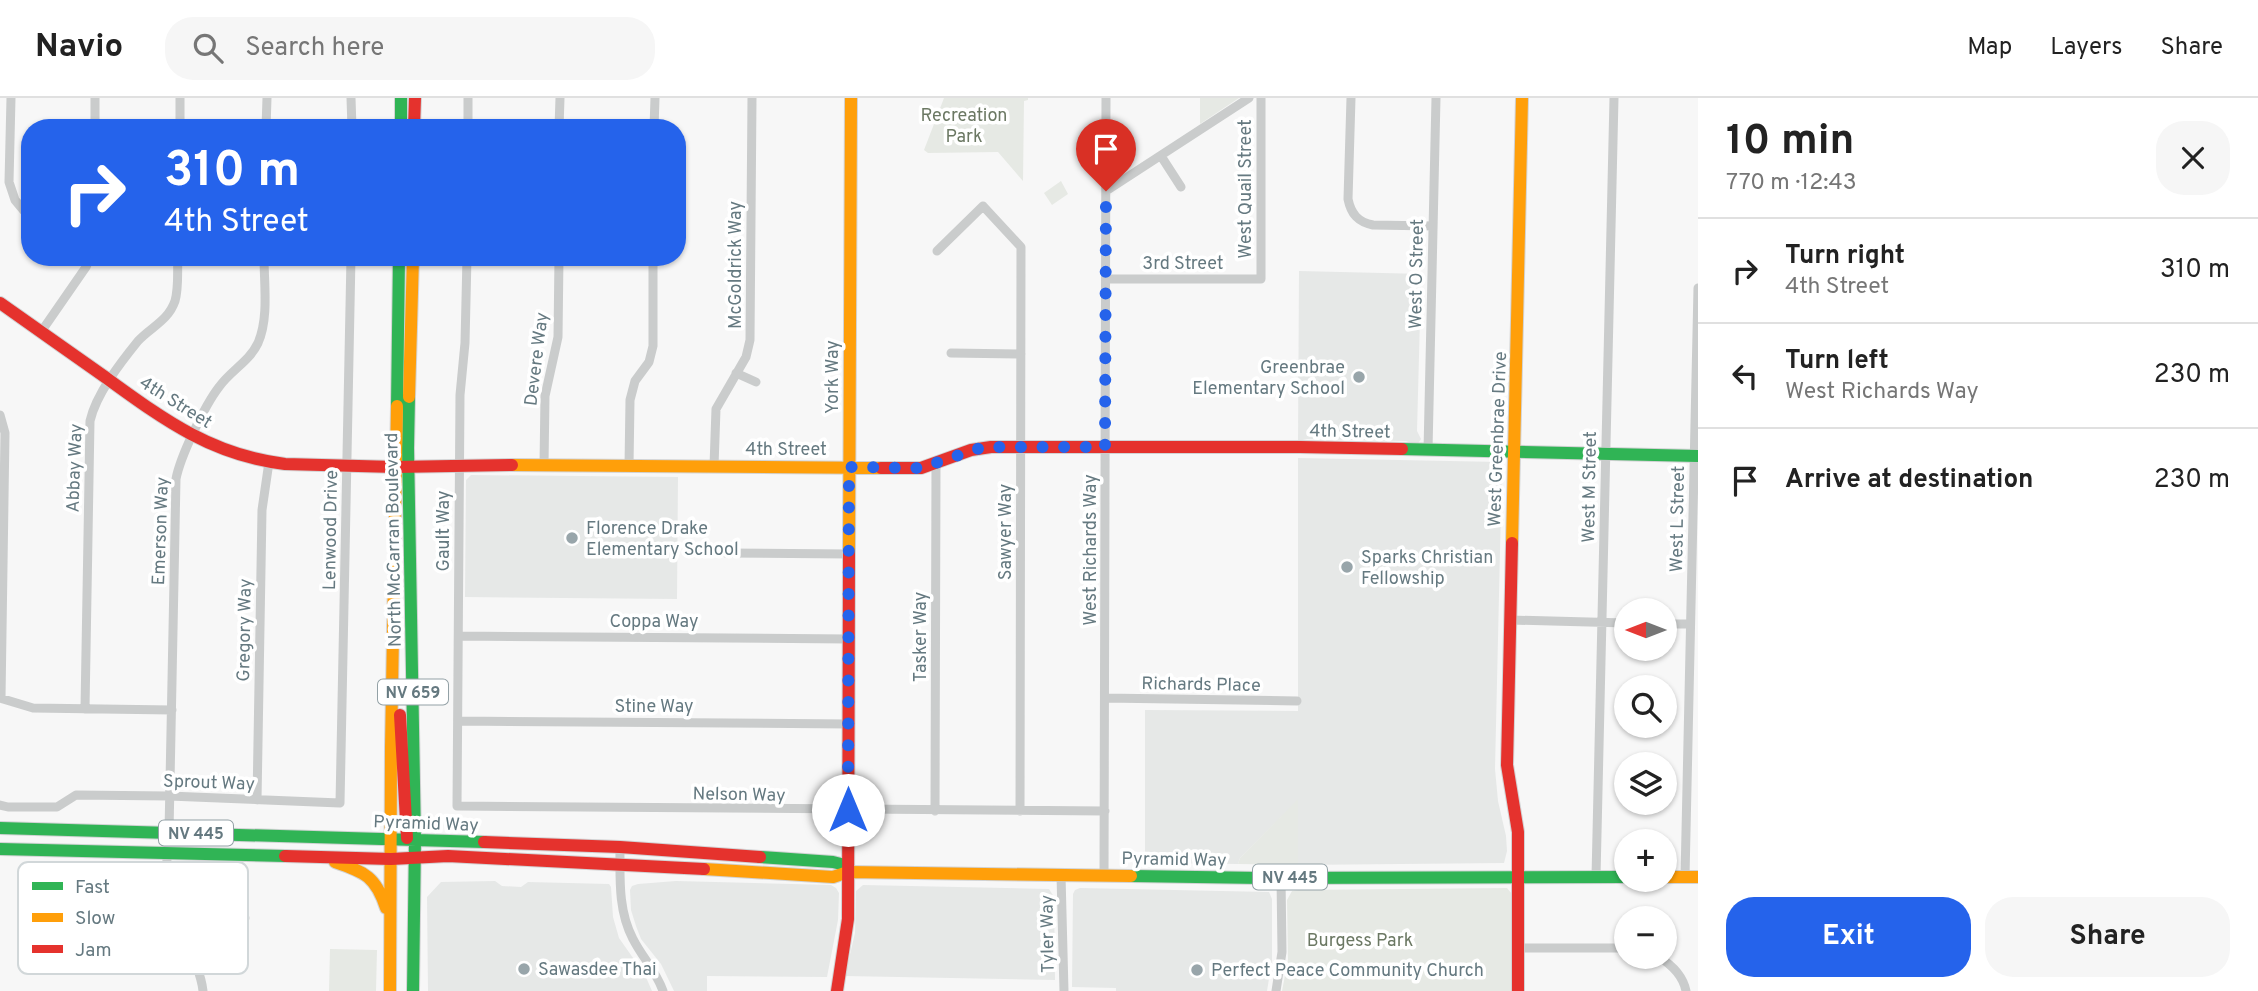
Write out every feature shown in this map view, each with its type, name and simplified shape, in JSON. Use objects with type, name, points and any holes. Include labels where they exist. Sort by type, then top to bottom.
[{"type":"main road","points":[[401,98],[401,119]]},
{"type":"main road","points":[[414,119],[415,98]]},
{"type":"main road","name":"York Way","points":[[837,991],[848,919],[851,98]]},
{"type":"main road","name":"West Greenbrae Drive","points":[[1518,991],[1518,832],[1507,765],[1522,98]]},
{"type":"main road","name":"North McCarran Boulevard","points":[[390,991],[399,266]]},
{"type":"main road","name":"North McCarran Boulevard","points":[[413,266],[409,467],[413,991]]},
{"type":"main road","name":"4th Street","points":[[0,303],[169,423],[231,452],[269,462],[395,467],[544,465],[921,468],[983,447],[1300,447],[1696,456]]},
{"type":"main road","points":[[392,690],[400,713],[411,839]]},
{"type":"main road","name":"Pyramid Way","points":[[0,828],[620,847],[833,862],[841,864],[848,872]]},
{"type":"main road","name":"Pyramid Way","points":[[0,849],[391,859],[414,856],[620,864],[834,877],[848,872],[1281,878],[1614,877]]},
{"type":"main road","points":[[317,857],[368,874],[380,890],[390,923]]},
{"type":"street","points":[[11,98],[9,182],[15,200],[21,207]]},
{"type":"street","points":[[95,98],[95,119]]},
{"type":"street","points":[[180,98],[180,119]]},
{"type":"street","points":[[266,119],[267,98]]},
{"type":"street","points":[[351,98],[352,119]]},
{"type":"street","points":[[468,98],[468,119]]},
{"type":"street","points":[[559,119],[560,98]]},
{"type":"street","points":[[654,98],[654,119]]},
{"type":"street","name":"McGoldrick Way","points":[[714,466],[716,409],[746,357],[750,340],[752,98]]},
{"type":"street","name":"West Richards Way","points":[[1104,876],[1106,98]]},
{"type":"street","points":[[1106,191],[1248,98]]},
{"type":"street","name":"West Quail Street","points":[[1261,98],[1261,279]]},
{"type":"street","points":[[1351,98],[1350,209],[1364,223],[1373,225],[1433,226]]},
{"type":"street","name":"West O Street","points":[[1428,450],[1436,98]]},
{"type":"street","name":"West M Street","points":[[1596,877],[1614,98]]},
{"type":"street","points":[[1161,156],[1181,187]]},
{"type":"street","name":"Sawyer Way","points":[[937,251],[983,206],[1021,247],[1020,811]]},
{"type":"street","points":[[41,332],[83,266]]},
{"type":"street","name":"Abbay Way","points":[[85,709],[90,421],[96,401],[139,341],[159,325],[171,310],[177,292],[178,266]]},
{"type":"street","name":"Emerson Way","points":[[169,832],[176,479],[181,459],[219,386],[246,361],[258,343],[263,322],[264,266]]},
{"type":"street","name":"Lenwood Drive","points":[[340,803],[351,266]]},
{"type":"street","name":"Gault Way","points":[[457,806],[460,395],[465,343],[467,266]]},
{"type":"street","name":"Devere Way","points":[[544,465],[545,396],[557,345],[559,266]]},
{"type":"street","points":[[629,466],[630,400],[635,381],[649,362],[653,346],[653,266]]},
{"type":"street","name":"3rd Street","points":[[1106,279],[1261,279]]},
{"type":"street","name":"West L Street","points":[[1691,877],[1690,624],[1698,288]]},
{"type":"street","points":[[951,354],[1021,354]]},
{"type":"street","points":[[736,373],[756,382]]},
{"type":"street","points":[[0,415],[5,433],[0,698],[33,708],[172,710]]},
{"type":"street","name":"Gregory Way","points":[[257,800],[262,510],[269,462]]},
{"type":"street","name":"Tasker Way","points":[[935,811],[936,464]]},
{"type":"street","points":[[726,553],[849,554]]},
{"type":"street","points":[[1511,620],[1614,622]]},
{"type":"street","points":[[1677,624],[1690,624]]},
{"type":"street","name":"Coppa Way","points":[[459,636],[849,639]]},
{"type":"street","name":"Richards Place","points":[[1105,698],[1297,701]]},
{"type":"street","name":"Stine Way","points":[[459,721],[849,724]]},
{"type":"street","name":"Sprout Way","points":[[0,805],[57,807],[76,795],[340,803]]},
{"type":"street","name":"Nelson Way","points":[[457,806],[1105,811]]},
{"type":"street","points":[[620,847],[620,896],[628,928],[658,976],[663,991]]},
{"type":"street","points":[[167,853],[167,862]]},
{"type":"street","name":"Tyler Way","points":[[1061,875],[1064,991]]},
{"type":"street","points":[[1276,991],[1282,952],[1281,878]]},
{"type":"street","points":[[1518,948],[1614,948]]},
{"type":"street","points":[[1674,969],[1686,991]]},
{"type":"shaded area","name":"Greenbrae Elementary School","points":[[1299,271],[1424,274],[1421,281],[1417,431],[1421,439],[1417,445],[1406,441],[1298,441]]},
{"type":"shaded area","points":[[1298,458],[1502,464],[1495,769],[1498,801],[1506,836],[1507,851],[1504,863],[1298,865],[1298,800],[1240,858],[1238,864],[1145,863],[1145,710],[1298,711]]},
{"type":"shaded area","name":"Florence Drake Elementary School","points":[[471,475],[678,477],[677,599],[465,597],[466,480]]},
{"type":"shaded area","points":[[495,881],[502,886],[521,887],[528,882],[609,884],[619,938],[645,975],[652,991],[428,991],[427,897],[441,882]]},
{"type":"shaded area","points":[[676,881],[831,885],[836,888],[839,893],[838,920],[827,977],[707,976],[707,991],[674,991],[661,964],[641,939],[631,910],[630,890],[638,884]]},
{"type":"shaded area","points":[[863,885],[1049,889],[1054,897],[1055,980],[845,976],[855,933],[856,891]]},
{"type":"shaded area","points":[[1080,888],[1269,892],[1272,899],[1272,960],[1267,991],[1116,991],[1116,988],[1072,987],[1073,894]]},
{"type":"green space","name":"Recreation Park","points":[[944,98],[1028,98],[1024,101],[1023,181],[998,152],[928,153],[924,150]]},
{"type":"green space","points":[[1200,98],[1239,98],[1200,124]]},
{"type":"green space","points":[[1061,181],[1068,194],[1052,205],[1044,193]]},
{"type":"green space","points":[[1298,799],[1298,865],[1238,864],[1240,858]]},
{"type":"green space","name":"Burgess Park","points":[[1507,888],[1512,894],[1512,991],[1282,991],[1288,960],[1287,900],[1292,891]]},
{"type":"green space","points":[[330,949],[377,950],[376,991],[329,991]]},
{"type":"traffic: fast","points":[[401,98],[401,119]]},
{"type":"traffic: fast","points":[[397,406],[399,266]]},
{"type":"traffic: fast","points":[[409,397],[415,839],[413,991]]},
{"type":"traffic: fast","points":[[1402,449],[1698,456]]},
{"type":"traffic: fast","points":[[0,828],[484,842]]},
{"type":"traffic: fast","points":[[0,849],[285,856]]},
{"type":"traffic: fast","points":[[760,857],[833,862],[841,864],[848,872]]},
{"type":"traffic: fast","points":[[1131,876],[1614,877]]},
{"type":"traffic: slow","points":[[849,554],[851,98]]},
{"type":"traffic: slow","points":[[1512,543],[1522,98]]},
{"type":"traffic: slow","points":[[409,397],[413,266]]},
{"type":"traffic: slow","points":[[390,991],[397,406]]},
{"type":"traffic: slow","points":[[512,465],[881,468]]},
{"type":"traffic: slow","points":[[335,862],[368,877],[378,889],[386,908]]},
{"type":"traffic: slow","points":[[704,869],[833,877],[848,872],[1131,876]]},
{"type":"traffic: slow","points":[[1677,877],[1698,877]]},
{"type":"traffic: jam","points":[[414,119],[415,98]]},
{"type":"traffic: jam","points":[[0,303],[168,421],[234,453],[285,464],[395,467],[512,465]]},
{"type":"traffic: jam","points":[[881,468],[921,468],[971,450],[991,447],[1402,449]]},
{"type":"traffic: jam","points":[[1512,543],[1507,765],[1518,832],[1518,991]]},
{"type":"traffic: jam","points":[[837,991],[848,919],[849,554]]},
{"type":"traffic: jam","points":[[400,715],[407,838]]},
{"type":"traffic: jam","points":[[484,842],[620,847],[760,857]]},
{"type":"traffic: jam","points":[[285,856],[391,859],[448,856],[704,869]]},
{"type":"place","name":"Greenbrae Elementary School","points":[[1359,377]]},
{"type":"place","name":"Florence Drake Elementary School","points":[[572,538]]},
{"type":"place","name":"Sparks Christian Fellowship","points":[[1347,567]]},
{"type":"place","name":"Sawasdee Thai","points":[[524,969]]},
{"type":"place","name":"Perfect Peace Community Church","points":[[1197,970]]},
{"type":"route","points":[[848,810],[849,467],[921,468],[983,447],[1105,447],[1106,191]]}]
